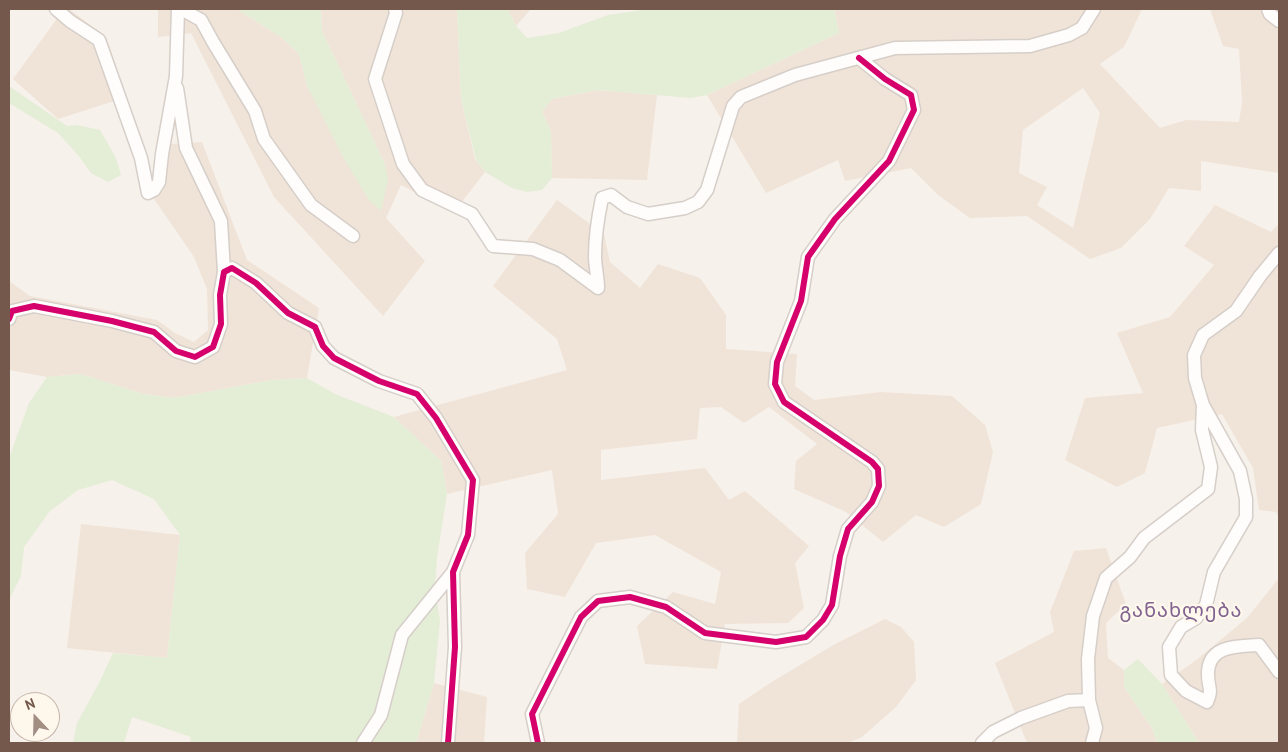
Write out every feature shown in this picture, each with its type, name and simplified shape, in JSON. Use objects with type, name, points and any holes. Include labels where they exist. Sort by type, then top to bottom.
[{"type":"street","points":[[56,9],[70,21],[99,40],[141,158],[148,193],[154,190],[159,182],[176,76],[180,9],[201,20],[255,111],[264,139],[311,205],[353,236]]},
{"type":"street","points":[[396,9],[375,79],[403,164],[422,190],[472,214],[493,246],[533,249],[560,260],[598,288],[594,258],[602,198],[612,194],[627,207],[648,214],[685,208],[698,202],[707,190],[733,106],[741,97],[794,75],[895,48],[1030,46],[1069,35],[1082,28],[1094,9]]},
{"type":"street","points":[[1268,9],[1270,14],[1279,21]]},
{"type":"street","points":[[538,743],[532,714],[581,617],[598,601],[630,597],[666,607],[706,633],[776,642],[806,637],[823,620],[832,605],[840,556],[848,529],[872,502],[879,486],[878,470],[872,462],[784,402],[775,384],[777,362],[801,301],[808,257],[835,219],[889,161],[914,110],[911,95],[884,79],[859,58]]},
{"type":"street","points":[[9,319],[12,311],[34,306],[112,321],[154,332],[176,351],[195,356],[214,346],[221,324],[220,295],[224,272],[221,221],[186,148],[176,76]]},
{"type":"street","points":[[1279,253],[1236,310],[1203,335],[1194,355],[1195,378],[1203,405],[1240,471],[1246,499],[1246,516],[1214,572],[1206,605],[1196,618],[1181,627],[1169,647],[1171,675],[1186,691],[1208,702],[1211,694],[1208,675],[1210,662],[1219,651],[1234,646],[1259,645],[1279,672]]},
{"type":"street","points":[[224,272],[232,268],[256,283],[288,313],[316,327],[323,346],[334,358],[379,381],[417,394],[431,412],[474,480],[468,535],[453,572],[402,635],[381,715],[363,743]]},
{"type":"street","points":[[1092,743],[1096,728],[1089,700],[1088,658],[1092,616],[1106,578],[1130,557],[1144,538],[1208,490],[1211,467],[1202,430],[1203,405]]},
{"type":"street","points":[[448,743],[455,648],[453,572]]},
{"type":"street","points":[[982,743],[993,732],[1021,718],[1068,702],[1089,700]]},
{"type":"shaded area","points":[[64,9],[69,9],[106,37],[127,97],[58,119],[13,79]]},
{"type":"shaded area","points":[[158,9],[239,9],[281,37],[299,54],[307,86],[385,164],[322,31],[321,9],[457,9],[461,99],[475,159],[485,172],[454,212],[401,185],[386,218],[425,261],[383,316],[274,197],[191,33],[158,37]]},
{"type":"shaded area","points":[[508,9],[531,9],[516,26]]},
{"type":"shaded area","points":[[834,9],[1142,9],[1124,47],[1100,64],[1160,128],[1186,120],[1239,122],[1242,102],[1239,49],[1223,46],[1210,9],[1279,9],[1279,173],[1201,161],[1201,191],[1169,188],[1150,219],[1121,248],[1090,259],[1027,216],[970,218],[938,195],[911,168],[845,181],[838,160],[766,193],[707,95],[839,33]],"holes":[[[1083,88],[1100,113],[1073,228],[1037,205],[1047,187],[1019,173],[1023,130]]]},
{"type":"shaded area","points":[[597,90],[657,95],[647,180],[552,178],[551,131],[542,112],[552,99]]},
{"type":"shaded area","points":[[202,142],[247,260],[319,308],[307,378],[272,380],[174,398],[143,394],[81,374],[47,377],[9,370],[9,281],[30,296],[157,320],[175,333],[194,342],[208,330],[207,289],[194,257],[154,199],[164,189],[171,144]]},
{"type":"shaded area","points":[[557,200],[604,234],[610,262],[640,288],[658,264],[700,278],[726,315],[726,349],[797,354],[795,386],[814,400],[881,392],[952,396],[985,425],[993,452],[981,504],[944,527],[916,515],[883,542],[846,512],[794,489],[796,461],[817,444],[769,407],[744,423],[721,407],[700,408],[697,439],[601,450],[601,480],[705,468],[729,500],[745,491],[809,546],[795,563],[804,608],[788,623],[725,624],[717,669],[645,664],[637,626],[673,592],[715,604],[721,572],[655,535],[596,543],[565,597],[527,589],[525,553],[558,514],[552,470],[447,494],[441,461],[394,417],[567,370],[557,339],[493,286]]},
{"type":"shaded area","points":[[1215,205],[1271,232],[1279,224],[1279,519],[1276,512],[1259,510],[1253,468],[1222,414],[1157,428],[1145,473],[1117,487],[1065,460],[1085,398],[1143,393],[1117,333],[1170,317],[1214,265],[1184,246]]},
{"type":"shaded area","points":[[81,524],[180,535],[167,658],[67,648]]},
{"type":"shaded area","points":[[1106,548],[1126,604],[1106,623],[1108,658],[1124,670],[1124,687],[1152,728],[1157,743],[1027,743],[995,663],[1054,632],[1050,612],[1074,551]]},
{"type":"shaded area","points":[[1279,578],[1279,743],[1199,743],[1162,684],[1195,661],[1247,618]]},
{"type":"shaded area","points":[[885,619],[901,627],[914,642],[916,680],[896,707],[862,737],[847,743],[737,743],[739,704],[835,644]]},
{"type":"shaded area","points":[[434,683],[487,697],[484,743],[416,743]]},
{"type":"green space","points":[[239,9],[321,9],[322,31],[385,164],[388,180],[381,211],[369,200],[344,159],[307,86],[299,54],[281,37]]},
{"type":"green space","points":[[457,9],[508,9],[516,26],[527,38],[559,33],[608,15],[649,9],[834,9],[839,33],[707,95],[691,98],[597,90],[552,99],[542,112],[551,131],[552,178],[542,190],[527,192],[512,188],[485,172],[476,160],[461,99]]},
{"type":"green space","points":[[9,86],[67,126],[77,125],[100,130],[116,158],[121,175],[108,182],[91,173],[58,133],[9,103]]},
{"type":"green space","points":[[81,374],[143,394],[174,398],[272,380],[307,378],[335,394],[394,417],[441,461],[447,494],[437,557],[435,588],[440,621],[434,683],[416,743],[190,743],[191,737],[132,717],[124,743],[73,743],[77,723],[113,653],[167,658],[180,535],[154,499],[112,480],[78,490],[50,511],[24,547],[21,576],[9,600],[9,458],[29,403],[47,377]]},
{"type":"green space","points":[[1138,659],[1162,684],[1199,743],[1157,743],[1152,728],[1124,687],[1124,670]]},
{"type":"cycle path","points":[[538,743],[532,714],[581,617],[598,601],[630,597],[666,607],[705,633],[776,642],[806,637],[823,620],[832,605],[840,556],[848,529],[872,502],[879,486],[878,469],[872,462],[784,402],[775,384],[777,362],[801,301],[808,257],[835,219],[889,161],[914,110],[911,95],[885,79],[859,58]]},
{"type":"cycle path","points":[[9,319],[12,311],[34,306],[112,321],[154,332],[176,351],[195,357],[213,347],[221,324],[220,295],[224,272],[232,268],[256,283],[288,313],[315,327],[323,346],[334,358],[379,381],[417,394],[436,418],[473,480],[468,535],[453,572],[455,647],[448,743]]},
{"type":"district","name":"განახლება","points":[[1181,611]]}]
